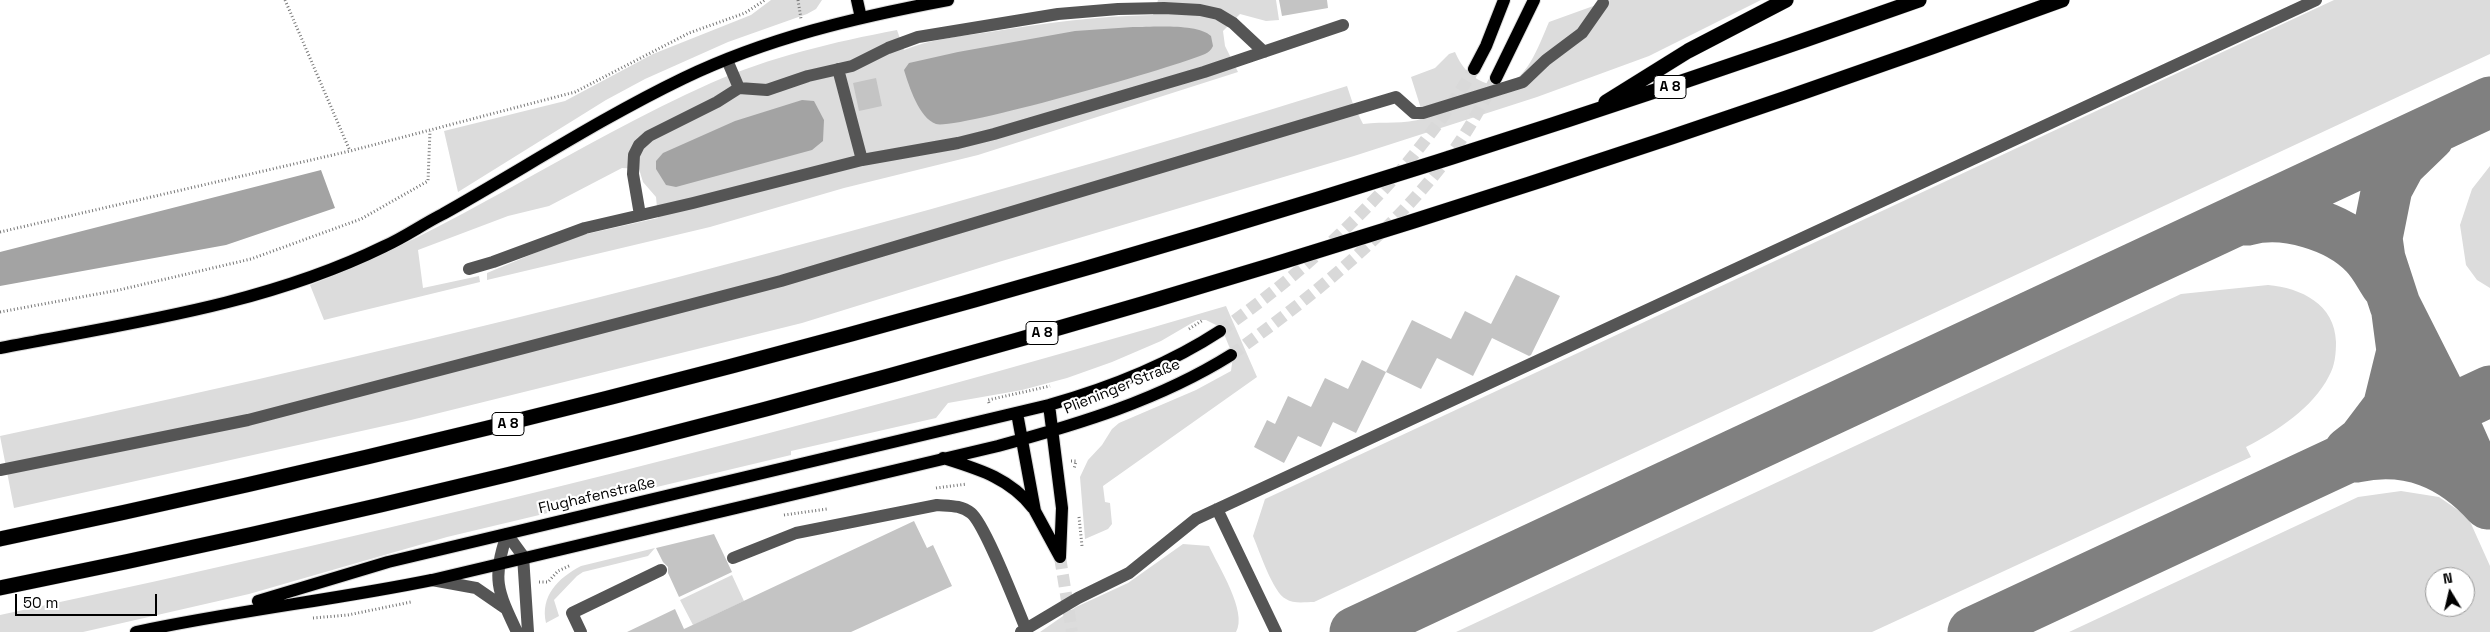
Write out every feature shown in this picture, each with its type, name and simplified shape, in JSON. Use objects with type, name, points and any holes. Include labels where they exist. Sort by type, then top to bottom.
[{"type":"highway","points":[[1583,116],[1688,51],[1786,0]]},
{"type":"highway","name":"A 8","points":[[0,539],[314,470],[573,408],[833,341],[1226,228],[1583,116],[1919,0]]},
{"type":"highway","name":"A 8","points":[[0,588],[303,523],[571,459],[1067,326],[1362,238],[1656,143],[1811,90],[2062,0]]},
{"type":"main road","points":[[857,0],[861,18]]},
{"type":"main road","points":[[0,348],[228,302],[306,279],[385,246],[627,107],[686,77],[803,33],[861,18],[948,0]]},
{"type":"main road","points":[[1474,69],[1486,46],[1504,0]]},
{"type":"main road","points":[[1496,78],[1534,0]]},
{"type":"main road","name":"Plieninger Straße","points":[[1017,413],[1049,405],[1112,384],[1154,367],[1220,331]]},
{"type":"main road","name":"Plieninger Straße","points":[[1021,439],[1092,419],[1156,394],[1231,355]]},
{"type":"main road","points":[[943,458],[982,470],[1005,481],[1019,491],[1035,510],[1060,557],[1062,508],[1054,431],[1049,405]]},
{"type":"main road","points":[[1017,413],[1035,510]]},
{"type":"main road","name":"Flughafenstraße","points":[[188,621],[388,562],[1017,413]]},
{"type":"main road","name":"Flughafenstraße","points":[[136,632],[274,606],[358,595],[432,580],[1021,439]]},
{"type":"lane","points":[[733,558],[796,533],[937,505],[959,506],[972,514],[983,532],[1024,631],[1078,598],[1129,573],[1196,519],[2316,0]]},
{"type":"lane","points":[[0,470],[248,420],[781,281],[1396,97],[1414,113],[1423,114],[1523,82],[1546,60],[1582,33],[1603,3]]},
{"type":"lane","points":[[640,215],[633,169],[634,155],[638,145],[654,133],[717,102],[739,88],[768,90],[808,76],[856,64],[897,44],[946,32],[1058,14],[1148,7],[1200,10],[1218,14],[1233,23],[1264,52]]},
{"type":"lane","points":[[469,268],[493,262],[576,230],[693,204],[862,160],[948,145],[994,134],[1204,72],[1343,25]]},
{"type":"lane","points":[[727,60],[739,88]]},
{"type":"lane","points":[[838,69],[862,160]]},
{"type":"lane","points":[[1217,509],[1276,632]]},
{"type":"lane","points":[[507,534],[522,552],[528,632]]},
{"type":"lane","points":[[507,534],[497,565],[497,583],[505,608],[517,632]]},
{"type":"lane","points":[[580,632],[572,613],[661,570]]},
{"type":"lane","points":[[432,580],[476,588],[505,608]]},
{"type":"path","points":[[285,0],[350,151]]},
{"type":"path","points":[[0,232],[350,151],[575,92],[689,33],[745,13],[765,0]]},
{"type":"path","points":[[0,312],[119,290],[251,259],[361,219],[428,181],[430,131]]},
{"type":"path","points":[[930,490],[959,484],[975,485]]},
{"type":"path","points":[[776,516],[832,509]]},
{"type":"path","points":[[524,584],[548,582],[558,571],[578,562]]},
{"type":"path","points":[[306,619],[340,616],[414,601]]},
{"type":"shaded area","points":[[771,0],[822,0],[816,9],[807,14],[728,42],[645,79],[606,100],[458,192],[444,131],[565,101],[653,54],[751,15]]},
{"type":"shaded area","points":[[1158,0],[1276,0],[1279,20],[1266,21],[1240,14],[1223,31],[1225,46],[1238,72],[978,155],[844,188],[710,227],[487,280],[487,273],[573,237],[658,218],[656,197],[643,182],[639,169],[622,168],[549,206],[508,216],[418,250],[423,288],[479,276],[480,282],[324,320],[310,285],[413,239],[660,107],[711,83],[756,65],[826,45],[897,30],[904,50],[946,38],[1031,26],[1091,18],[1153,15]]},
{"type":"shaded area","points":[[1610,0],[1761,0],[1649,56],[1537,97],[1354,156],[802,323],[411,420],[14,508],[0,436],[340,360],[678,277],[846,233],[1013,186],[1347,86],[1363,124],[1401,122],[1424,118],[1411,77],[1435,68],[1449,54],[1455,52],[1466,70],[1478,80],[1497,85],[1508,84],[1518,78],[1526,69],[1549,22]]},
{"type":"shaded area","points":[[2334,0],[2490,0],[2490,54],[1314,602],[1289,601],[1281,595],[1271,580],[1253,536],[1265,499]]},
{"type":"shaded area","points":[[1133,27],[1185,27],[1196,29],[1211,36],[1213,46],[1205,54],[1154,71],[1022,108],[952,123],[936,124],[930,121],[916,101],[904,70],[909,63],[958,52],[1075,31]]},
{"type":"shaded area","points":[[802,100],[814,101],[824,120],[823,141],[812,150],[676,187],[666,185],[656,169],[656,161],[663,153],[735,121]]},
{"type":"shaded area","points":[[2490,166],[2490,288],[2477,280],[2466,265],[2460,225],[2472,189]]},
{"type":"shaded area","points":[[321,170],[335,208],[226,245],[0,286],[0,252]]},
{"type":"shaded area","points":[[2268,285],[2304,294],[2323,308],[2330,317],[2334,329],[2335,355],[2331,372],[2314,398],[2282,426],[2246,447],[2251,457],[1872,632],[1456,632],[2181,294]]},
{"type":"shaded area","points":[[1226,306],[1257,377],[1103,486],[1105,502],[1110,503],[1112,524],[1108,529],[1085,539],[1080,477],[1088,460],[1102,445],[1112,429],[1119,423],[1196,390],[1231,371],[1233,356],[1224,334],[1216,325],[1206,320],[1197,320],[1161,341],[1112,362],[1067,378],[1022,390],[948,403],[936,418],[791,451],[791,455],[447,537],[249,594],[83,632],[0,632],[0,615],[309,546],[616,473],[921,393]]},
{"type":"shaded area","points":[[2401,491],[2439,497],[2468,517],[2490,566],[2490,632],[2069,632],[2358,497]]},
{"type":"shaded area","points":[[1183,544],[1209,546],[1235,601],[1239,623],[1236,632],[1040,632],[1076,607],[1128,583]]},
{"type":"shaded area","points":[[655,548],[648,556],[583,572],[577,576],[554,600],[559,616],[546,623],[545,613],[548,596],[565,576],[581,566]]},
{"type":"shaded area","points":[[732,575],[744,601],[693,625],[680,600]]},
{"type":"building","points":[[1279,0],[1327,0],[1328,8],[1282,16]]},
{"type":"building","points":[[876,78],[882,106],[859,111],[853,83]]},
{"type":"building","points":[[1516,275],[1560,296],[1531,355],[1529,356],[1492,338],[1473,376],[1437,358],[1421,389],[1386,372],[1412,320],[1451,339],[1465,311],[1491,324]]},
{"type":"building","points":[[1362,360],[1386,372],[1356,433],[1333,422],[1321,447],[1298,436],[1284,463],[1254,447],[1267,420],[1275,424],[1288,396],[1311,407],[1325,378],[1348,389]]},
{"type":"building","points":[[914,521],[927,548],[933,545],[952,586],[851,632],[627,632],[675,609],[684,629]]},
{"type":"building","points":[[714,534],[732,572],[679,597],[668,573],[668,567],[663,562],[656,548]]},
{"type":"taxiway","points":[[1355,632],[2490,102]]},
{"type":"taxiway","points":[[2429,136],[2400,164],[2387,188],[2377,238],[2380,259],[2395,305],[2448,410],[2490,504]]},
{"type":"taxiway","points":[[2247,220],[2262,217],[2294,219],[2326,228],[2341,235],[2365,254],[2387,286]]},
{"type":"taxiway","points":[[2349,452],[2363,441],[2388,408],[2402,351],[2397,313]]},
{"type":"taxiway","points":[[1973,632],[2490,391]]},
{"type":"taxiway","points":[[2356,457],[2394,454],[2412,456],[2428,461],[2460,478],[2488,504]]},
{"type":"tunnel","points":[[1220,331],[1293,275],[1361,214],[1422,145],[1474,69]]},
{"type":"tunnel","points":[[1231,355],[1321,286],[1405,208],[1431,180],[1460,142],[1496,78]]},
{"type":"tunnel","points":[[1060,557],[1072,632]]}]
